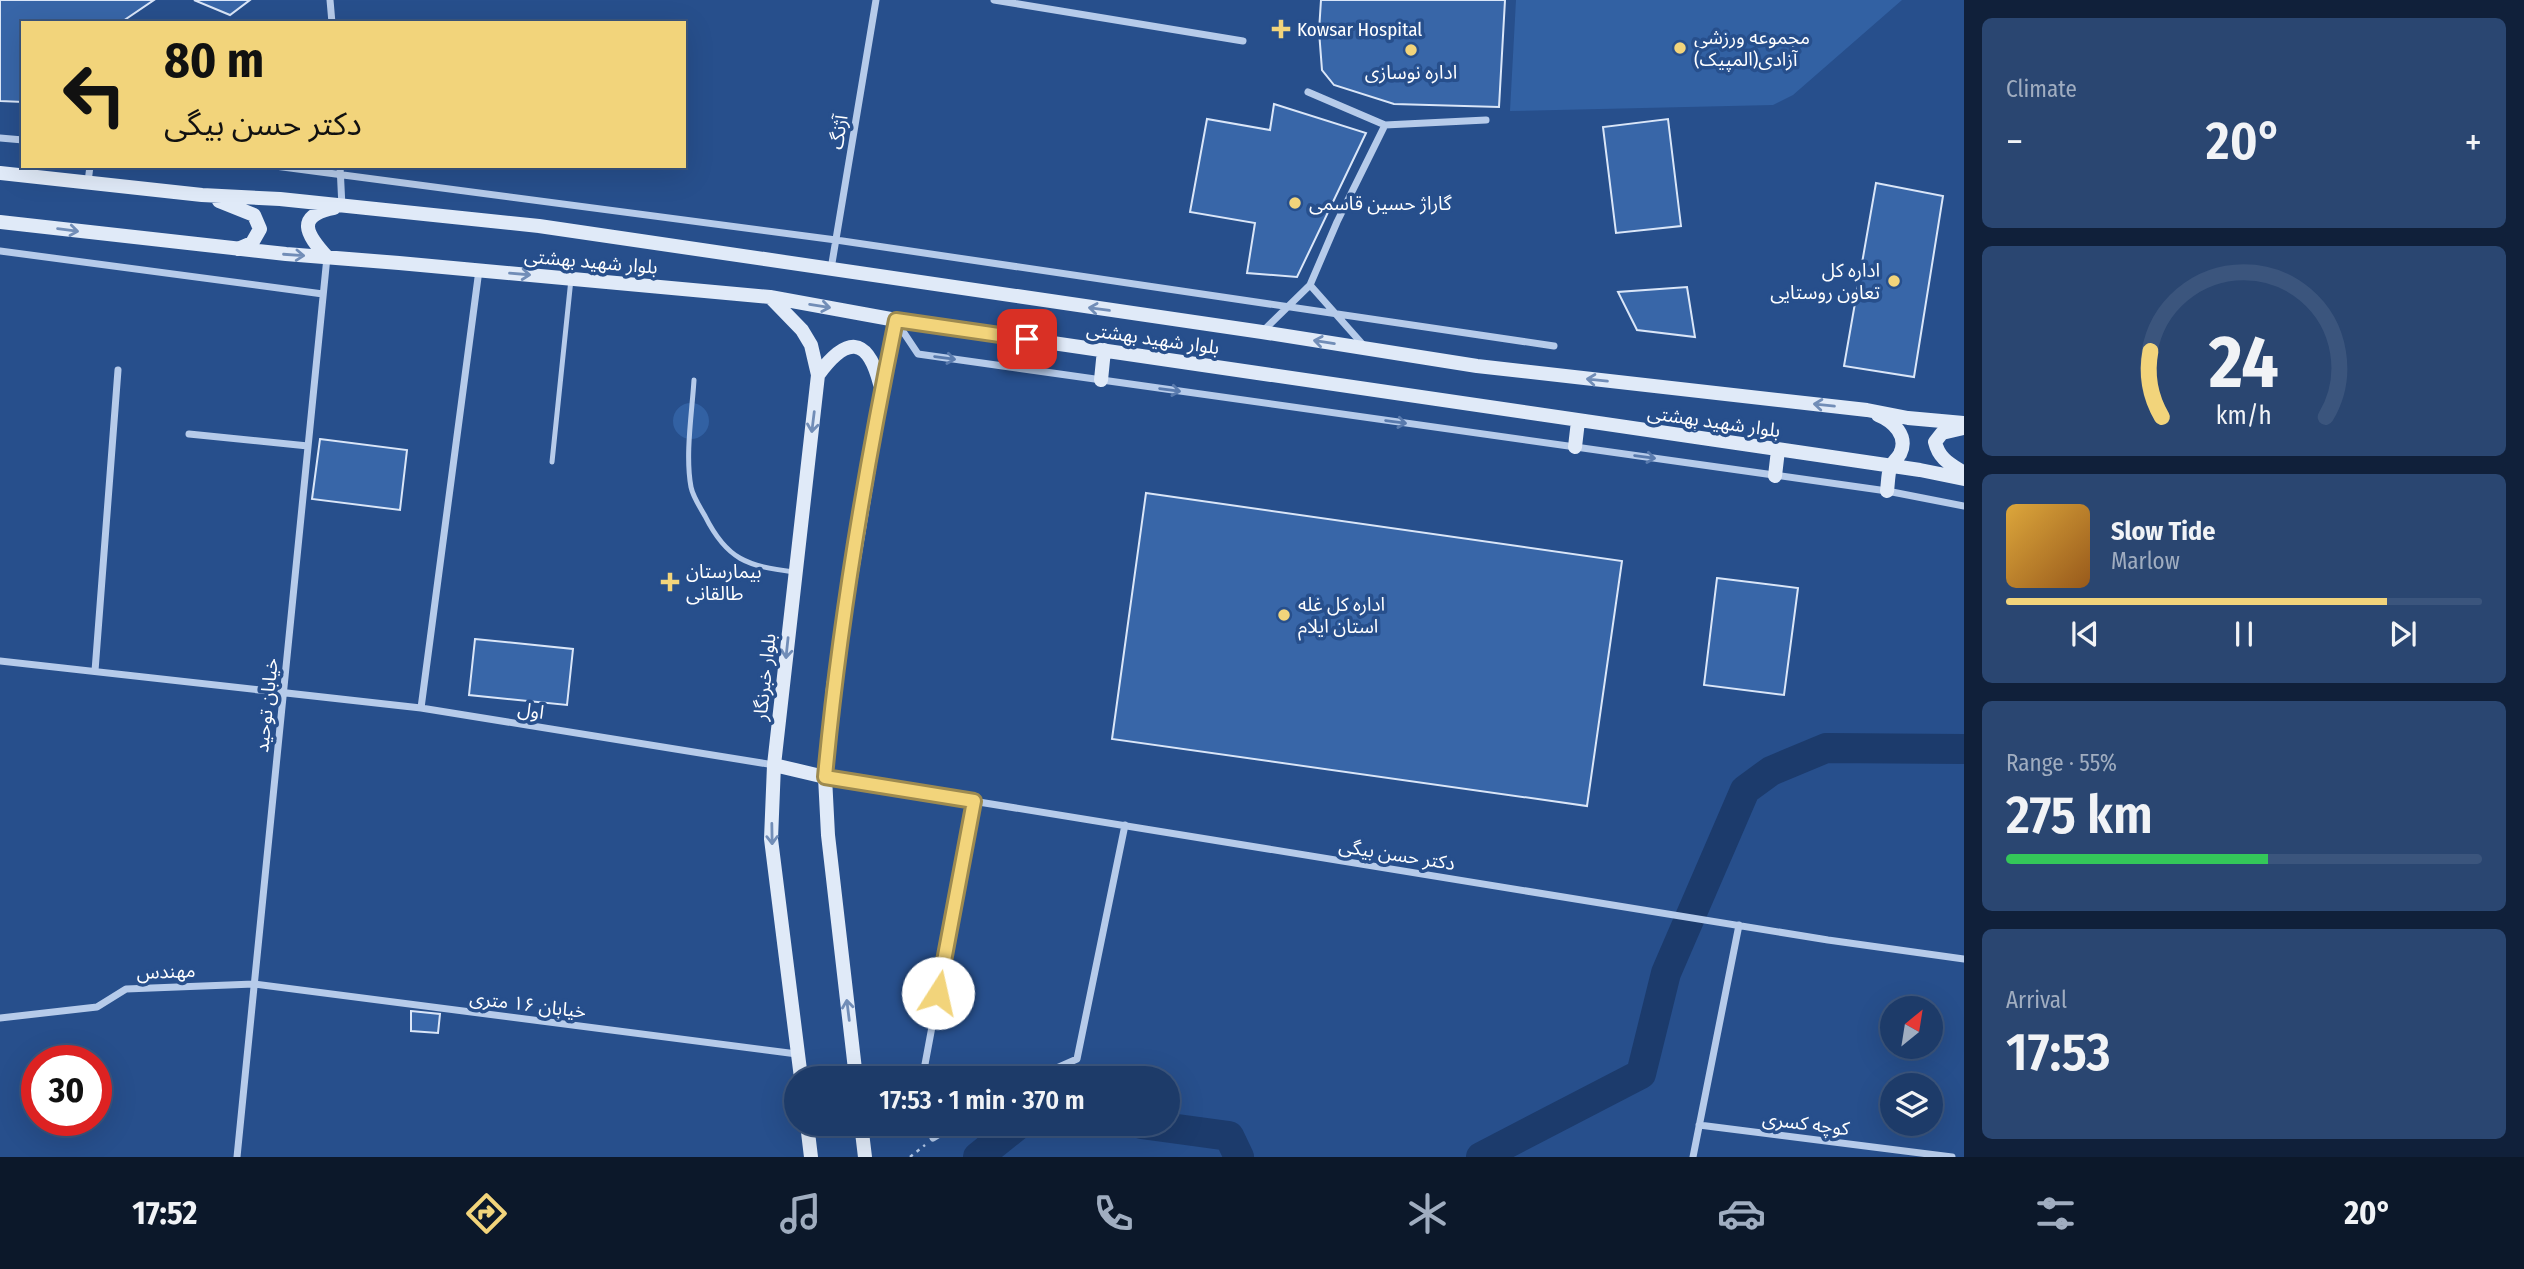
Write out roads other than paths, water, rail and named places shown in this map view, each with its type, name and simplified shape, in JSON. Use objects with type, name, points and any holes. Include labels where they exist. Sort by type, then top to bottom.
[{"type":"main road","name":"بلوار شهید بهشتی","points":[[0,173],[202,195],[280,199],[539,226],[1477,366],[1867,410],[1964,425]]},
{"type":"main road","points":[[202,195],[254,215],[260,229],[257,237],[252,243],[237,249]]},
{"type":"main road","points":[[327,257],[308,234],[307,225],[311,217],[322,211],[342,206]]},
{"type":"main road","name":"بلوار شهید بهشتی","points":[[0,222],[237,249],[770,298],[896,320],[1964,479]]},
{"type":"main road","name":"بلوار خبرنگار","points":[[770,298],[802,330],[811,345],[818,375],[774,765],[771,839],[799,1066]]},
{"type":"main road","points":[[855,1066],[828,835],[825,777],[833,687],[881,389],[896,320]]},
{"type":"main road","points":[[818,375],[832,356],[843,348],[856,348],[868,354],[875,366],[881,389]]},
{"type":"main road","points":[[1101,380],[1104,351]]},
{"type":"main road","points":[[1867,410],[1888,419],[1903,438],[1899,456],[1890,466],[1887,491]]},
{"type":"main road","points":[[1575,447],[1578,421]]},
{"type":"main road","points":[[1964,425],[1942,433],[1935,442],[1938,453],[1946,462],[1964,473]]},
{"type":"main road","points":[[1775,475],[1778,450]]},
{"type":"main road","points":[[774,765],[825,777]]},
{"type":"main road","points":[[808,1136],[811,1157]]},
{"type":"main road","points":[[862,1136],[865,1157]]},
{"type":"street","points":[[330,0],[332,21]]},
{"type":"street","name":"آژنگ","points":[[831,270],[876,0]]},
{"type":"street","points":[[994,0],[1243,41]]},
{"type":"street","points":[[1308,93],[1385,125],[1486,120]]},
{"type":"street","points":[[1262,332],[1310,285],[1336,222],[1385,125]]},
{"type":"street","points":[[0,138],[21,140]]},
{"type":"street","points":[[88,182],[90,168]]},
{"type":"street","points":[[308,168],[340,170],[836,240],[1554,346]]},
{"type":"street","points":[[340,170],[342,206]]},
{"type":"street","points":[[0,251],[323,294]]},
{"type":"street","name":"خیابان توحید","points":[[237,1157],[327,257]]},
{"type":"street","points":[[421,708],[479,270]]},
{"type":"street","points":[[1310,285],[1367,349]]},
{"type":"street","points":[[896,320],[918,354],[1887,491],[1964,506]]},
{"type":"street","points":[[95,671],[118,370]]},
{"type":"street","points":[[189,434],[308,446]]},
{"type":"street","name":"اول","points":[[0,661],[421,708],[774,765]]},
{"type":"street","name":"دکتر حسن بیگی","points":[[825,777],[1828,940],[1964,959]]},
{"type":"street","points":[[925,1066],[974,801]]},
{"type":"street","points":[[1061,1066],[1077,1059],[1125,825]]},
{"type":"street","points":[[1693,1157],[1739,925]]},
{"type":"street","name":"مهندس","points":[[0,1018],[97,1007],[126,989],[254,984]]},
{"type":"street","name":"خیابان ۱۶ متری","points":[[254,984],[798,1055]]},
{"type":"street","name":"کوچه کسری","points":[[1699,1125],[1952,1157]]},
{"type":"street","points":[[933,1139],[938,1136]]},
{"type":"lane","points":[[552,462],[571,279]]},
{"type":"lane","points":[[694,380],[689,471],[691,490],[725,549],[739,558],[767,568],[795,572]]},
{"type":"waterway","points":[[1481,1157],[1641,1074],[1666,973],[1745,790],[1771,771],[1826,748],[1964,749]]},
{"type":"waterway","points":[[1180,1129],[1229,1136],[1239,1157]]},
{"type":"waterway","points":[[978,1157],[1004,1136]]},
{"type":"place","name":"Kowsar Hospital","points":[[1281,29]]},
{"type":"place","name":"مجموعه ورزشی آزادی(المپیک)","points":[[1680,48]]},
{"type":"place","name":"اداره نوسازی","points":[[1411,50]]},
{"type":"place","name":"گاراژ حسین قاسمی","points":[[1295,203]]},
{"type":"place","name":"اداره کل تعاون روستایی","points":[[1894,281]]},
{"type":"place","name":"بیمارستان طالقانی","points":[[670,582]]},
{"type":"place","name":"اداره کل غله استان ایلام","points":[[1284,615]]}]
